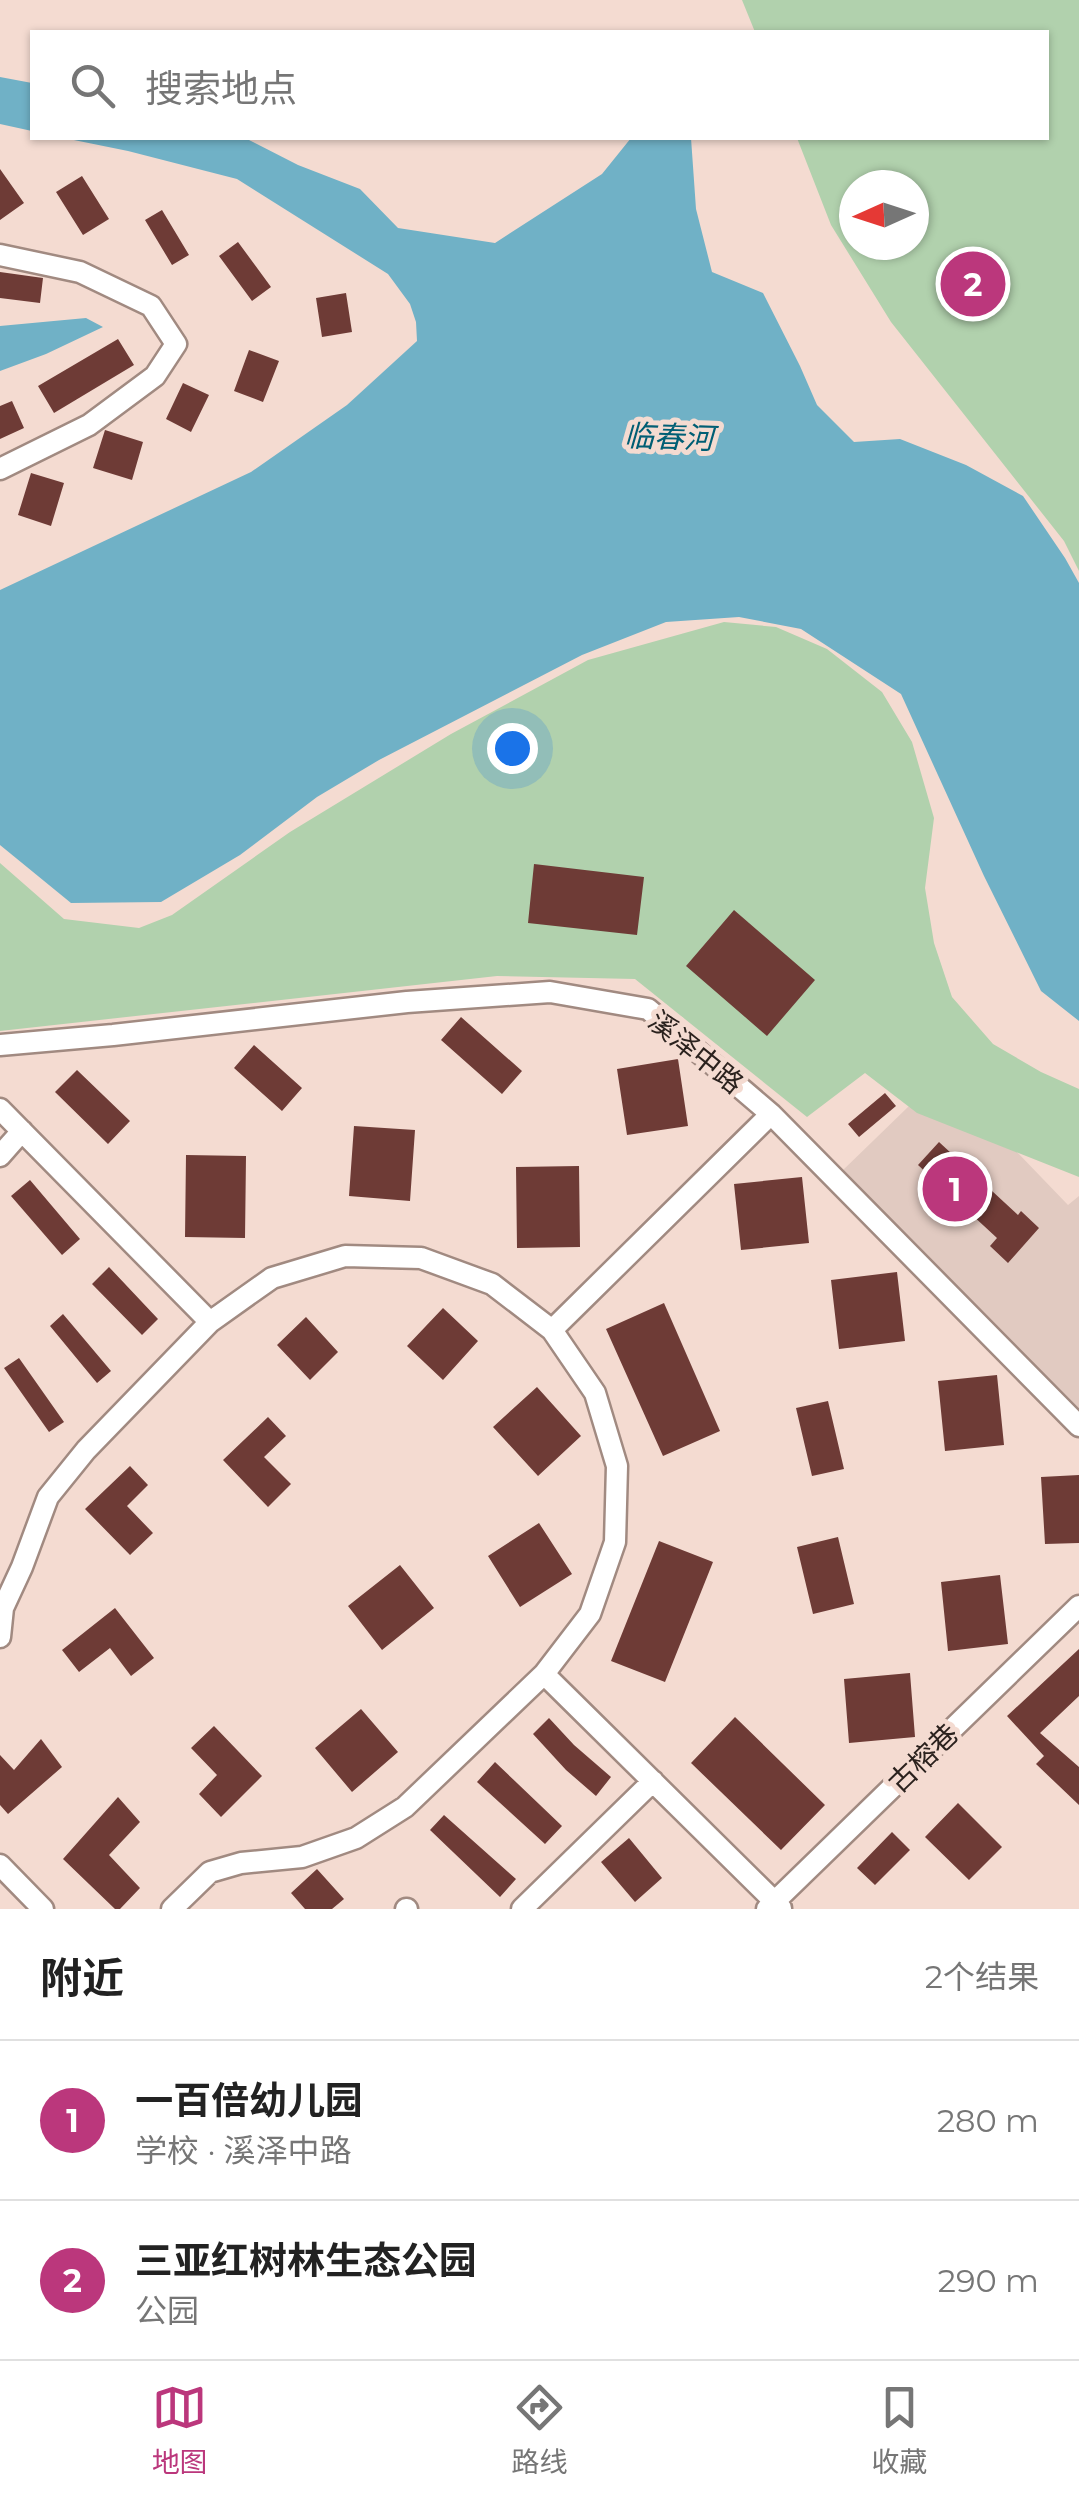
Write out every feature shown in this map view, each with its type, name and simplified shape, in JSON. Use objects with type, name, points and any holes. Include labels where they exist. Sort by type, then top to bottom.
[{"type":"street","points":[[0,255],[80,272],[151,306],[176,344],[154,376],[89,425],[0,469]]},
{"type":"street","name":"溪泽中路","points":[[0,1045],[406,1002],[550,992],[648,1009],[771,1114],[1079,1426]]},
{"type":"street","points":[[0,1109],[210,1322]]},
{"type":"street","points":[[552,1330],[771,1114]]},
{"type":"street","points":[[0,1156],[22,1131]]},
{"type":"street","points":[[0,1637],[2,1608],[48,1497],[86,1450],[210,1322],[272,1278],[345,1256],[421,1258],[492,1284],[552,1330],[596,1393],[617,1466],[615,1542],[590,1614],[544,1674],[404,1807],[356,1838],[302,1857],[241,1863],[210,1872],[172,1909]]},
{"type":"street","name":"古榕巷","points":[[775,1906],[1079,1606]]},
{"type":"street","points":[[544,1674],[775,1906]]},
{"type":"street","points":[[522,1909],[654,1781]]},
{"type":"street","points":[[1,1868],[43,1909]]},
{"type":"shaded area","points":[[942,1074],[1068,1205],[1079,1196],[1079,1421],[841,1172]]},
{"type":"green space","points":[[742,0],[1079,0],[1079,571],[1064,541],[891,322],[853,260],[929,260],[929,170],[839,170],[839,238],[798,140],[1049,140],[1049,30],[754,30]]},
{"type":"green space","points":[[724,622],[776,627],[827,649],[882,692],[912,742],[934,818],[925,888],[934,943],[952,997],[993,1044],[1079,1089],[1079,1177],[917,1113],[865,1073],[807,1117],[635,979],[497,976],[0,1031],[0,863],[64,919],[139,928],[172,915],[290,832],[451,734],[588,660]]},
{"type":"water","points":[[0,77],[30,83],[30,131],[0,124]]},
{"type":"water","name":"临春河","points":[[74,140],[249,140],[298,165],[360,189],[398,228],[495,243],[602,174],[629,140],[691,140],[696,209],[712,272],[763,293],[817,405],[854,442],[900,439],[966,465],[1023,496],[1079,583],[1079,1021],[1041,991],[901,694],[801,629],[739,617],[666,622],[582,655],[379,760],[317,797],[240,855],[161,902],[71,903],[0,845],[0,590],[251,472],[347,405],[417,341],[410,304],[388,274],[237,179]]},
{"type":"water","points":[[86,318],[103,327],[0,371],[0,326]]},
{"type":"building","points":[[0,169],[24,203],[0,220]]},
{"type":"building","points":[[82,176],[109,219],[83,235],[56,192]]},
{"type":"building","points":[[162,210],[189,255],[172,265],[145,220]]},
{"type":"building","points":[[238,242],[271,287],[252,301],[219,256]]},
{"type":"building","points":[[0,272],[43,278],[40,303],[0,298]]},
{"type":"building","points":[[346,293],[352,332],[322,337],[316,298]]},
{"type":"building","points":[[118,339],[134,365],[54,413],[38,386]]},
{"type":"building","points":[[249,350],[279,361],[263,402],[234,391]]},
{"type":"building","points":[[183,383],[209,395],[191,432],[166,419]]},
{"type":"building","points":[[12,401],[24,428],[0,439],[0,406]]},
{"type":"building","points":[[105,430],[143,442],[132,480],[93,468]]},
{"type":"building","points":[[31,473],[64,483],[51,526],[18,515]]},
{"type":"building","points":[[534,864],[644,877],[637,935],[528,923]]},
{"type":"building","points":[[734,910],[815,980],[767,1036],[686,966]]},
{"type":"building","points":[[461,1017],[522,1071],[502,1094],[441,1040]]},
{"type":"building","points":[[254,1045],[302,1088],[282,1111],[234,1068]]},
{"type":"building","points":[[678,1059],[688,1126],[627,1135],[617,1069]]},
{"type":"building","points":[[77,1070],[130,1121],[108,1144],[55,1092]]},
{"type":"building","points":[[885,1093],[896,1106],[859,1137],[848,1124]]},
{"type":"building","points":[[354,1126],[415,1130],[410,1201],[349,1196]]},
{"type":"building","points":[[939,1142],[1018,1215],[1021,1211],[1039,1228],[1008,1263],[990,1246],[997,1238],[918,1165]]},
{"type":"building","points":[[186,1155],[246,1156],[245,1238],[185,1237]]},
{"type":"building","points":[[579,1166],[580,1247],[517,1248],[516,1167]]},
{"type":"building","points":[[802,1177],[809,1243],[741,1250],[734,1184]]},
{"type":"building","points":[[30,1180],[80,1239],[62,1255],[11,1196]]},
{"type":"building","points":[[109,1267],[158,1319],[142,1335],[92,1284]]},
{"type":"building","points":[[897,1272],[905,1341],[839,1349],[831,1280]]},
{"type":"building","points":[[664,1303],[720,1431],[663,1456],[606,1329]]},
{"type":"building","points":[[443,1308],[478,1341],[443,1380],[407,1346]]},
{"type":"building","points":[[63,1314],[111,1371],[97,1383],[50,1326]]},
{"type":"building","points":[[306,1317],[338,1352],[310,1380],[277,1345]]},
{"type":"building","points":[[19,1358],[64,1422],[49,1432],[4,1368]]},
{"type":"building","points":[[997,1375],[1004,1445],[945,1451],[938,1381]]},
{"type":"building","points":[[537,1387],[581,1436],[538,1476],[493,1427]]},
{"type":"building","points":[[828,1401],[844,1469],[812,1476],[796,1408]]},
{"type":"building","points":[[268,1417],[286,1436],[264,1457],[291,1484],[268,1507],[223,1460]]},
{"type":"building","points":[[130,1466],[148,1485],[127,1506],[153,1533],[130,1555],[85,1509]]},
{"type":"building","points":[[1079,1475],[1079,1543],[1045,1544],[1041,1477]]},
{"type":"building","points":[[539,1523],[572,1574],[520,1607],[488,1556]]},
{"type":"building","points":[[838,1537],[854,1604],[813,1614],[797,1547]]},
{"type":"building","points":[[659,1541],[713,1562],[665,1682],[611,1661]]},
{"type":"building","points":[[400,1565],[434,1608],[382,1650],[348,1606]]},
{"type":"building","points":[[1000,1575],[1008,1644],[948,1651],[941,1582]]},
{"type":"building","points":[[115,1608],[154,1658],[131,1676],[110,1648],[79,1672],[62,1650]]},
{"type":"building","points":[[1079,1649],[1079,1696],[1040,1733],[1079,1767],[1079,1805],[1036,1764],[1044,1756],[1007,1716]]},
{"type":"building","points":[[910,1673],[915,1737],[849,1743],[844,1679]]},
{"type":"building","points":[[361,1709],[398,1752],[352,1792],[315,1748]]},
{"type":"building","points":[[735,1717],[825,1805],[781,1850],[691,1763]]},
{"type":"building","points":[[549,1718],[611,1777],[596,1796],[533,1734]]},
{"type":"building","points":[[214,1726],[262,1776],[221,1817],[199,1794],[217,1775],[191,1748]]},
{"type":"building","points":[[41,1739],[62,1767],[8,1814],[0,1805],[0,1755],[14,1770]]},
{"type":"building","points":[[495,1762],[562,1826],[545,1844],[477,1782]]},
{"type":"building","points":[[118,1797],[140,1822],[109,1855],[140,1888],[120,1909],[115,1909],[63,1859]]},
{"type":"building","points":[[958,1803],[1002,1847],[969,1880],[925,1837]]},
{"type":"building","points":[[444,1815],[516,1879],[500,1897],[430,1830]]},
{"type":"building","points":[[892,1832],[910,1850],[875,1885],[857,1868]]},
{"type":"building","points":[[629,1838],[662,1878],[635,1902],[601,1862]]},
{"type":"building","points":[[317,1869],[344,1899],[332,1909],[305,1909],[291,1893]]},
{"type":"place","name":"三亚红树林生态公园","points":[[973,284]]},
{"type":"place","name":"一百倍幼儿园","points":[[955,1189]]}]
